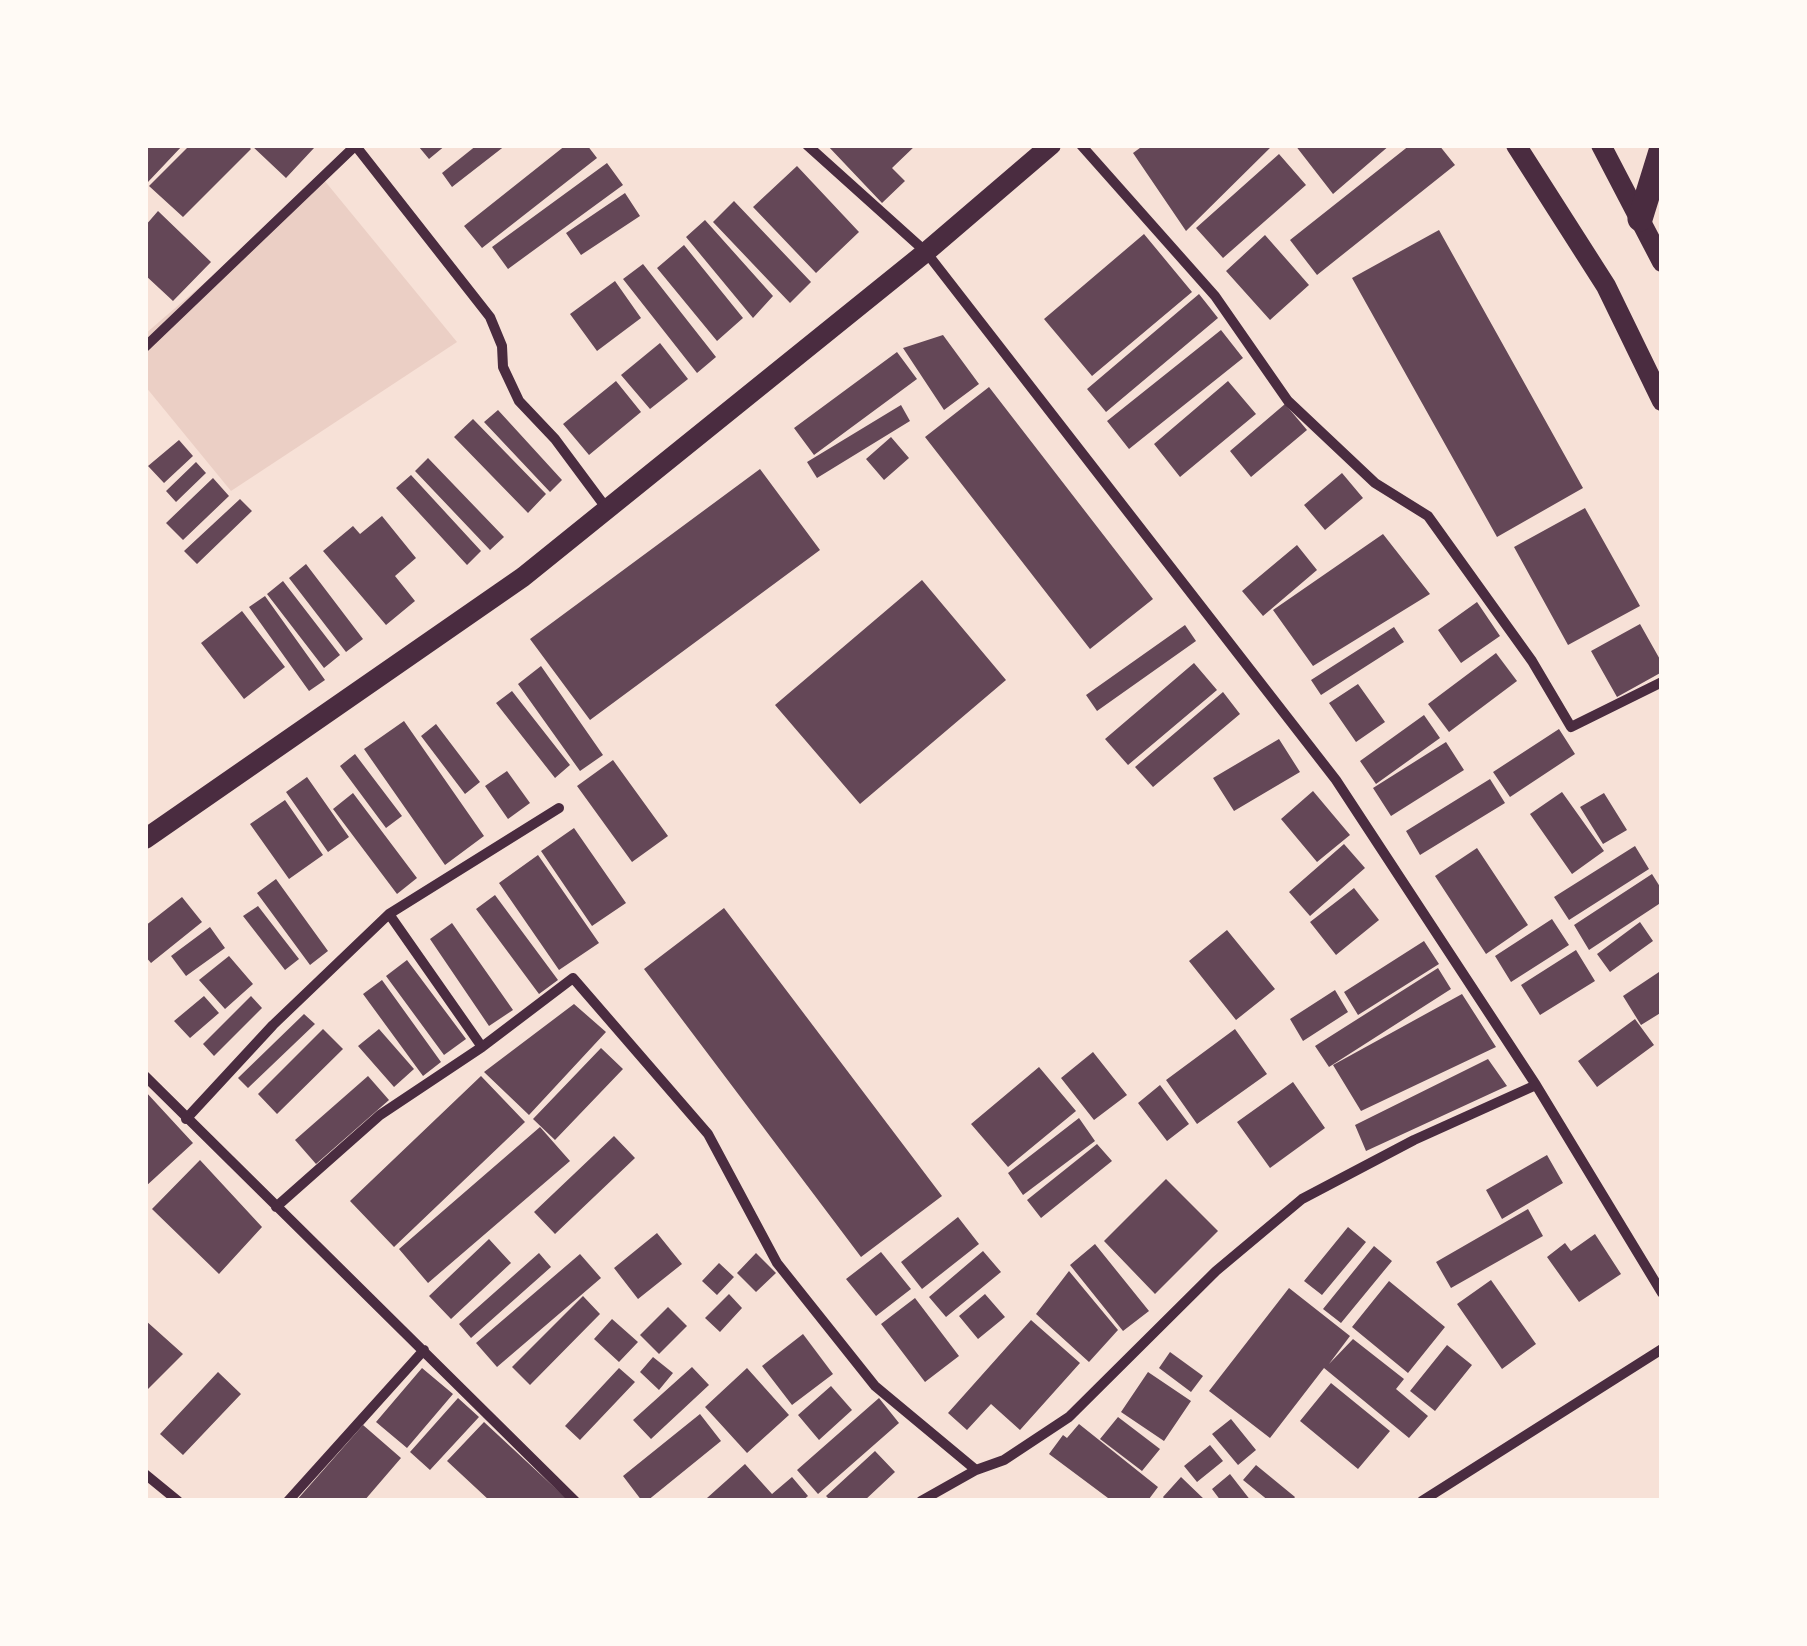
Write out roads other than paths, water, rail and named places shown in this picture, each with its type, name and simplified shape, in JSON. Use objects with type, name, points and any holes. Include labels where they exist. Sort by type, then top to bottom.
[{"type":"main road","points":[[145,839],[523,576],[926,252],[1051,145]]},
{"type":"main road","points":[[1516,145],[1606,286],[1662,401]]},
{"type":"main road","points":[[1601,145],[1662,262]]},
{"type":"main road","points":[[1640,219],[1662,148]]},
{"type":"street","points":[[145,348],[355,145],[490,317],[502,346],[503,367],[519,401],[555,439],[608,508]]},
{"type":"street","points":[[807,145],[926,252],[1336,780],[1536,1085],[1662,1293]]},
{"type":"street","points":[[1081,145],[1215,296],[1288,401],[1375,484],[1428,516],[1532,661],[1571,727],[1662,682]]},
{"type":"street","points":[[186,1119],[273,1025],[389,914],[559,808]]},
{"type":"street","points":[[389,914],[482,1046]]},
{"type":"street","points":[[276,1207],[380,1115],[573,978],[708,1134],[776,1264],[875,1386],[976,1470]]},
{"type":"street","points":[[145,1076],[574,1501]]},
{"type":"street","points":[[921,1501],[976,1470],[1004,1460],[1069,1417],[1216,1271],[1302,1199],[1414,1140],[1536,1085]]},
{"type":"street","points":[[1422,1501],[1662,1349]]},
{"type":"street","points":[[288,1501],[424,1350]]},
{"type":"street","points":[[145,1474],[178,1501]]}]
